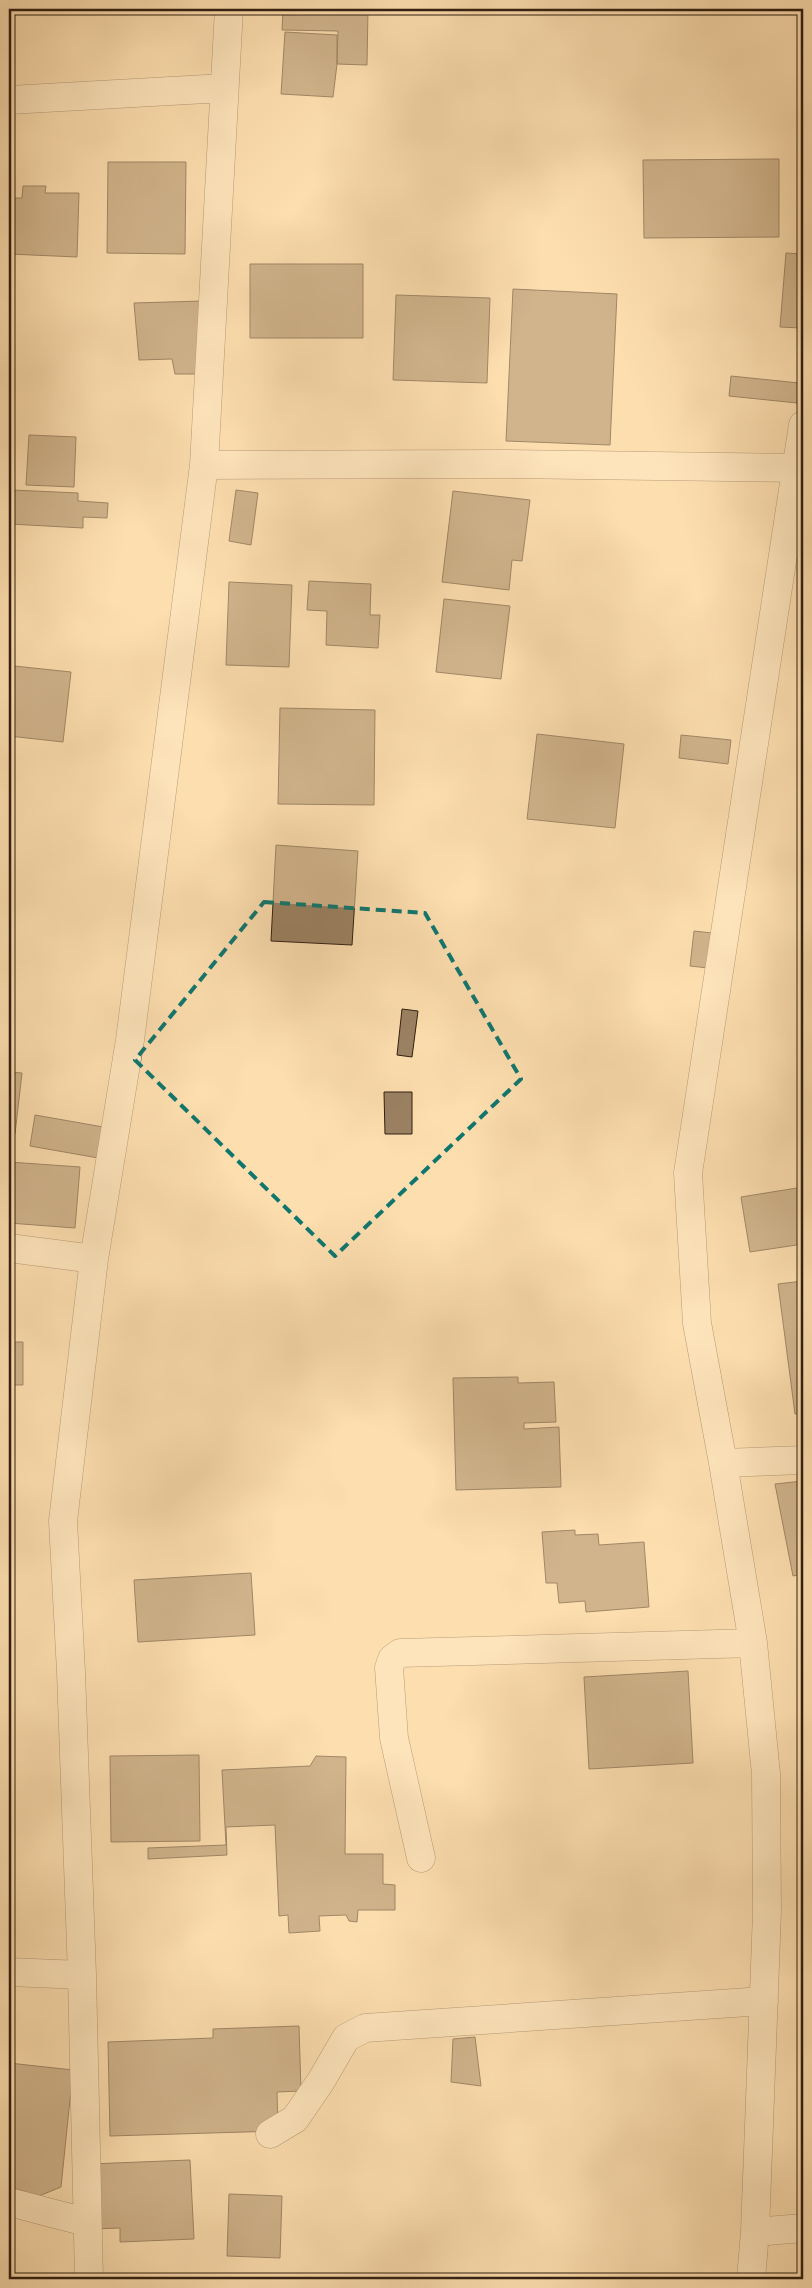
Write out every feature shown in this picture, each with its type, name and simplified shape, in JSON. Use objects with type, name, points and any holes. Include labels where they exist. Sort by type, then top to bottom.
[{"type":"street","points":[[88,2279],[82,1975],[63,1521],[94,1259],[130,1040],[204,465],[229,9]]},
{"type":"street","points":[[9,100],[224,88]]},
{"type":"street","points":[[751,2279],[755,2232],[767,1912],[766,1774],[753,1642],[723,1463],[696,1323],[688,1173],[800,468],[803,425]]},
{"type":"street","points":[[204,465],[501,464],[800,468]]},
{"type":"street","points":[[9,1248],[94,1259]]},
{"type":"street","points":[[723,1463],[803,1460]]},
{"type":"street","points":[[421,1858],[394,1738],[389,1668],[392,1659],[400,1653],[753,1642]]},
{"type":"street","points":[[9,1972],[82,1975]]},
{"type":"street","points":[[270,2134],[295,2120],[346,2038],[365,2028],[764,2001]]},
{"type":"street","points":[[9,2202],[86,2222]]},
{"type":"street","points":[[755,2232],[803,2228]]},
{"type":"highlighted area","points":[[264,902],[425,913],[521,1079],[335,1256],[135,1060]]},
{"type":"building","points":[[109,9],[196,9],[196,11],[109,14]]},
{"type":"building","points":[[283,9],[368,9],[367,65],[337,64],[338,31],[282,30]]},
{"type":"building","points":[[285,32],[337,35],[337,64],[333,97],[281,94]]},
{"type":"building","points":[[779,159],[779,237],[644,238],[643,160]]},
{"type":"building","points":[[108,162],[186,162],[185,254],[107,253]]},
{"type":"building","points":[[23,186],[46,186],[45,193],[79,193],[77,257],[9,254],[9,198],[22,198]]},
{"type":"building","points":[[786,253],[803,254],[801,328],[780,327]]},
{"type":"building","points":[[250,264],[363,264],[363,338],[250,338]]},
{"type":"building","points":[[513,289],[617,294],[610,445],[506,441]]},
{"type":"building","points":[[396,295],[490,298],[487,383],[393,380]]},
{"type":"building","points":[[202,301],[204,374],[175,374],[172,359],[139,360],[134,303]]},
{"type":"building","points":[[731,376],[799,383],[797,403],[729,396]]},
{"type":"building","points":[[29,435],[76,437],[74,487],[26,485]]},
{"type":"building","points":[[12,490],[78,493],[78,501],[108,503],[107,518],[83,517],[83,528],[10,524]]},
{"type":"building","points":[[236,490],[258,493],[251,545],[229,541]]},
{"type":"building","points":[[453,491],[530,500],[522,561],[512,560],[509,590],[442,582]]},
{"type":"building","points":[[309,581],[371,584],[370,615],[380,615],[378,648],[326,645],[327,611],[307,610]]},
{"type":"building","points":[[229,582],[292,585],[289,667],[226,665]]},
{"type":"building","points":[[444,599],[510,606],[501,679],[436,672]]},
{"type":"building","points":[[14,666],[71,672],[63,742],[9,736]]},
{"type":"building","points":[[280,708],[375,710],[374,805],[278,804]]},
{"type":"building","points":[[537,734],[624,744],[615,828],[527,819]]},
{"type":"building","points":[[681,735],[731,740],[728,764],[679,758]]},
{"type":"building","points":[[276,845],[358,851],[352,945],[271,941]]},
{"type":"building","points":[[694,931],[721,934],[717,969],[690,966]]},
{"type":"building","points":[[402,1009],[418,1011],[412,1057],[397,1055]]},
{"type":"building","points":[[9,1072],[22,1073],[15,1134],[9,1133]]},
{"type":"building","points":[[384,1092],[412,1092],[412,1134],[385,1134]]},
{"type":"building","points":[[35,1115],[109,1128],[104,1159],[30,1146]]},
{"type":"building","points":[[9,1162],[80,1167],[75,1228],[9,1223]]},
{"type":"building","points":[[803,1187],[803,1244],[750,1252],[741,1197]]},
{"type":"building","points":[[803,1281],[803,1413],[795,1414],[778,1284]]},
{"type":"building","points":[[9,1342],[23,1342],[23,1385],[9,1385]]},
{"type":"building","points":[[518,1377],[518,1383],[554,1382],[556,1422],[524,1423],[524,1429],[559,1427],[561,1487],[456,1490],[453,1378]]},
{"type":"building","points":[[803,1481],[803,1574],[793,1576],[775,1484]]},
{"type":"building","points":[[575,1530],[575,1535],[598,1534],[599,1545],[644,1542],[649,1607],[586,1612],[585,1601],[559,1603],[557,1583],[546,1583],[542,1532]]},
{"type":"building","points":[[251,1573],[255,1635],[138,1642],[134,1580]]},
{"type":"building","points":[[688,1671],[693,1763],[589,1769],[584,1677]]},
{"type":"building","points":[[199,1755],[200,1841],[111,1842],[110,1756]]},
{"type":"building","points":[[316,1756],[346,1757],[345,1854],[383,1854],[383,1884],[395,1885],[395,1910],[358,1910],[357,1922],[349,1921],[346,1915],[319,1916],[320,1931],[289,1933],[288,1915],[279,1916],[275,1825],[226,1827],[227,1855],[148,1859],[148,1848],[226,1845],[222,1770],[310,1766]]},
{"type":"building","points":[[299,2026],[301,2091],[277,2092],[278,2131],[110,2136],[108,2042],[213,2038],[213,2029]]},
{"type":"building","points":[[475,2037],[481,2086],[451,2082],[453,2039]]},
{"type":"building","points":[[9,2063],[73,2070],[61,2187],[39,2196],[9,2187]]},
{"type":"building","points":[[190,2160],[194,2239],[120,2242],[120,2228],[93,2229],[90,2164]]},
{"type":"building","points":[[229,2194],[282,2196],[280,2258],[227,2256]]}]
